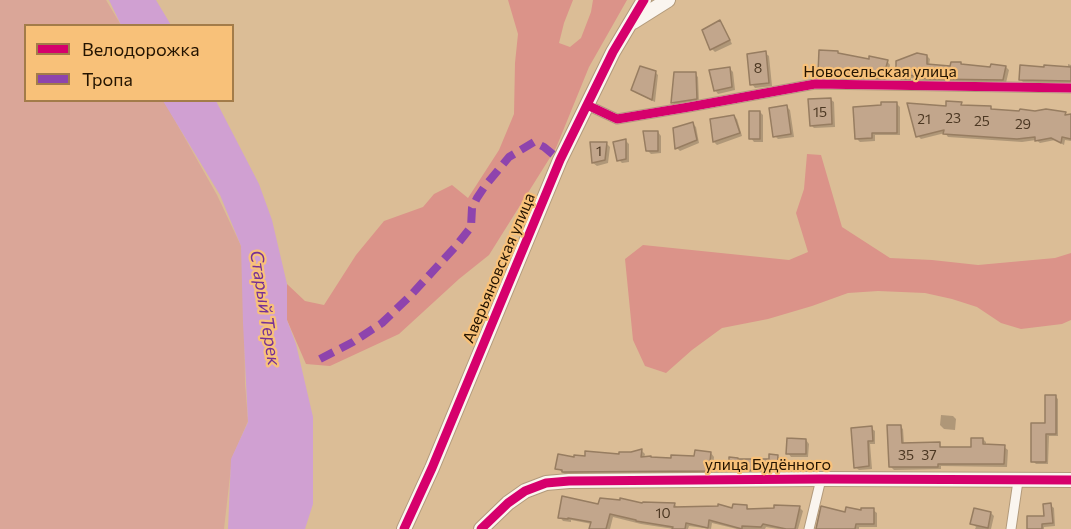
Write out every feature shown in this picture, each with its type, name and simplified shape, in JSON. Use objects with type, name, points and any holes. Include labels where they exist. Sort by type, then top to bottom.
[{"type":"street","name":"Аверьяновская улица","points":[[404,529],[432,468],[560,160],[613,52],[644,0]]},
{"type":"street","points":[[631,24],[668,0]]},
{"type":"street","name":"Новосельская улица","points":[[587,105],[617,118],[815,84],[1071,88]]},
{"type":"street","points":[[809,529],[821,479]]},
{"type":"street","points":[[1011,529],[1018,480]]},
{"type":"street","name":"улица Будённого","points":[[481,529],[508,503],[525,491],[546,483],[569,481],[1071,480]]},
{"type":"shaded area","points":[[0,0],[106,0],[120,24],[24,24],[24,102],[165,102],[217,195],[243,250],[245,383],[248,421],[232,458],[224,529],[0,529]]},
{"type":"shaded area","points":[[508,0],[573,0],[559,43],[570,47],[581,38],[593,0],[627,0],[589,67],[556,148],[489,255],[399,334],[330,366],[306,364],[287,320],[287,284],[305,301],[324,305],[356,255],[384,221],[423,207],[434,194],[452,185],[468,198],[499,150],[514,114],[518,34]]},
{"type":"shaded area","points":[[807,154],[821,155],[842,227],[890,258],[978,265],[1055,258],[1071,253],[1071,320],[1062,324],[1021,329],[1001,323],[977,307],[925,293],[878,291],[848,293],[768,319],[722,328],[666,373],[645,366],[633,340],[625,259],[643,245],[789,260],[808,252],[796,213],[804,189]]},
{"type":"water","points":[[109,0],[156,0],[170,24],[121,24]]},
{"type":"water","name":"Старый Терек","points":[[164,102],[217,102],[259,184],[272,220],[287,284],[287,320],[296,344],[313,417],[313,504],[305,529],[228,529],[231,459],[248,422],[241,246],[220,195]]},
{"type":"building","points":[[720,20],[730,40],[710,50],[702,30]]},
{"type":"building","points":[[819,50],[888,60],[883,78],[835,72],[835,74],[818,73]]},
{"type":"building","points":[[766,51],[769,83],[750,85],[747,54]]},
{"type":"building","points":[[917,53],[927,55],[927,64],[950,66],[951,62],[961,62],[961,64],[990,67],[991,64],[1006,66],[1003,80],[928,79],[909,75],[909,79],[901,79],[899,71],[896,71],[896,61]]},
{"type":"building","points":[[1020,65],[1071,67],[1071,81],[1019,80]]},
{"type":"building","points":[[640,66],[656,71],[652,100],[631,90]]},
{"type":"building","points":[[730,67],[732,87],[714,91],[709,70]]},
{"type":"building","points":[[674,72],[696,72],[697,99],[671,103]]},
{"type":"building","points":[[831,98],[832,124],[810,126],[808,99]]},
{"type":"building","points":[[946,101],[962,102],[961,105],[991,106],[991,109],[1035,111],[1046,109],[1066,112],[1065,115],[1071,114],[1071,139],[1062,137],[1061,143],[1051,138],[1035,141],[1035,137],[1017,139],[943,134],[944,130],[916,137],[907,103],[946,106]]},
{"type":"building","points":[[881,102],[897,102],[897,133],[872,133],[872,138],[855,139],[853,107],[881,105]]},
{"type":"building","points":[[787,105],[791,134],[773,137],[769,108]]},
{"type":"building","points":[[749,111],[760,111],[760,139],[749,139]]},
{"type":"building","points":[[734,115],[740,133],[713,142],[710,119]]},
{"type":"building","points":[[693,122],[697,140],[675,149],[673,128]]},
{"type":"building","points":[[643,131],[658,131],[658,151],[646,151]]},
{"type":"building","points":[[626,139],[626,159],[617,161],[613,142]]},
{"type":"building","points":[[590,142],[607,142],[605,160],[592,163]]},
{"type":"building","points":[[1045,395],[1056,395],[1056,434],[1046,434],[1046,462],[1031,462],[1031,423],[1045,423]]},
{"type":"building","points":[[887,425],[901,425],[902,443],[940,442],[940,447],[971,447],[971,438],[983,438],[983,444],[1005,445],[1004,464],[889,467]]},
{"type":"building","points":[[872,426],[873,441],[868,441],[869,466],[854,468],[851,428]]},
{"type":"building","points":[[787,438],[806,439],[806,454],[786,454]]},
{"type":"building","points":[[642,449],[641,457],[694,456],[695,450],[711,452],[709,471],[562,472],[562,470],[555,469],[558,454],[574,457],[574,455],[585,456],[585,451],[619,454],[619,452]]},
{"type":"building","points":[[769,454],[778,455],[777,470],[729,471],[729,457],[769,459]]},
{"type":"building","points":[[562,496],[598,504],[600,498],[620,500],[620,498],[642,503],[675,503],[674,507],[718,506],[718,504],[732,508],[733,504],[747,505],[747,509],[774,508],[774,505],[800,506],[795,529],[763,524],[761,527],[742,526],[742,529],[709,520],[708,528],[686,523],[685,529],[672,529],[673,527],[610,514],[606,529],[589,529],[591,522],[558,518]]},
{"type":"building","points":[[1051,503],[1053,523],[1042,524],[1042,529],[1027,529],[1027,516],[1044,516],[1043,504]]},
{"type":"building","points":[[821,506],[845,512],[846,507],[861,510],[861,508],[874,508],[874,524],[856,524],[855,529],[816,529]]},
{"type":"building","points":[[974,508],[991,512],[988,528],[970,524]]},
{"type":"marked path","points":[[320,359],[353,342],[382,323],[411,295],[471,227],[472,208],[477,198],[509,157],[534,142],[560,160]]},
{"type":"cycle path","points":[[404,529],[432,468],[560,160],[613,52],[644,0]]},
{"type":"cycle path","points":[[587,105],[617,119],[815,84],[1071,88]]},
{"type":"cycle path","points":[[481,529],[508,503],[525,491],[546,483],[569,481],[1071,480]]}]
